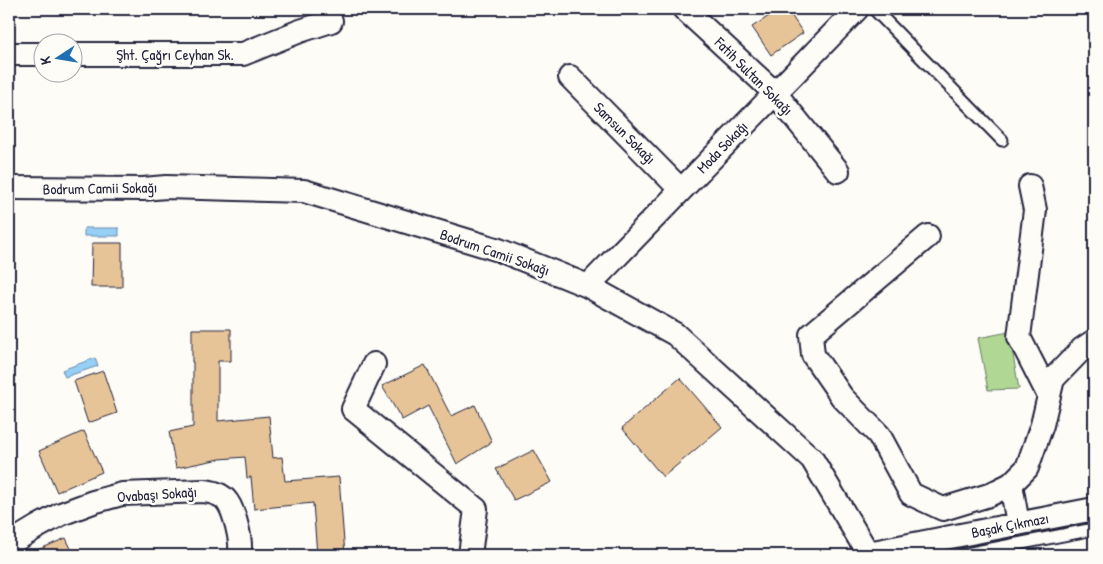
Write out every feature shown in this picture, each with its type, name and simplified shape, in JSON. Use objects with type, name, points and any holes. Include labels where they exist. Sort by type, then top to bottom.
[{"type":"street","name":"Fatih Sultan Sokağı","points":[[684,9],[775,93],[838,171]]},
{"type":"street","name":"Moda Sokağı","points":[[588,286],[857,9]]},
{"type":"street","name":"Şht. Çağrı Ceyhan Sk.","points":[[82,54],[243,54],[300,31],[331,21]]},
{"type":"street","points":[[9,54],[32,54]]},
{"type":"street","name":"Samsun Sokağı","points":[[570,76],[681,190]]},
{"type":"street","points":[[1030,186],[1035,210],[1019,337],[1049,396]]},
{"type":"street","name":"Bodrum Camii Sokağı","points":[[9,188],[143,189],[166,187],[304,191],[499,250],[588,286],[675,334],[812,459],[868,554]]},
{"type":"street","points":[[928,236],[811,335],[813,354],[842,397],[879,434],[911,494],[943,510],[989,495],[1011,484],[1027,468],[1042,425],[1053,379],[1082,349],[1094,342]]},
{"type":"street","points":[[374,364],[353,409],[476,509],[470,555]]},
{"type":"street","points":[[1011,484],[1018,524]]},
{"type":"street","name":"Ovabaşı Sokağı","points":[[9,544],[62,514],[93,502],[122,494],[204,491],[215,493],[230,504],[240,536],[241,550],[239,555]]},
{"type":"street","name":"Başak Çıkmazı","points":[[868,554],[1094,509]]},
{"type":"lane","points":[[874,9],[1002,140]]},
{"type":"lane","points":[[962,555],[1094,529]]},
{"type":"green space","points":[[1009,332],[1019,389],[988,390],[978,338]]},
{"type":"water","points":[[84,228],[119,228],[119,236],[84,236]]},
{"type":"water","points":[[95,358],[98,366],[65,377],[62,370]]},
{"type":"building","points":[[780,9],[787,9],[803,33],[771,55],[752,27]]},
{"type":"building","points":[[92,243],[122,243],[122,287],[91,287]]},
{"type":"building","points":[[192,329],[231,329],[231,361],[218,361],[218,421],[269,416],[273,458],[282,457],[285,481],[339,477],[345,555],[317,555],[313,503],[254,509],[251,477],[247,478],[245,457],[220,459],[176,468],[169,432],[193,427]]},
{"type":"building","points":[[425,365],[451,416],[475,405],[492,442],[457,464],[428,406],[402,420],[382,386]]},
{"type":"building","points":[[103,371],[117,413],[88,423],[74,381]]},
{"type":"building","points":[[680,378],[722,427],[663,477],[622,428]]},
{"type":"building","points":[[84,431],[102,472],[57,492],[39,451]]},
{"type":"building","points":[[534,450],[552,482],[514,500],[496,469]]},
{"type":"building","points":[[66,538],[74,555],[26,555]]}]
